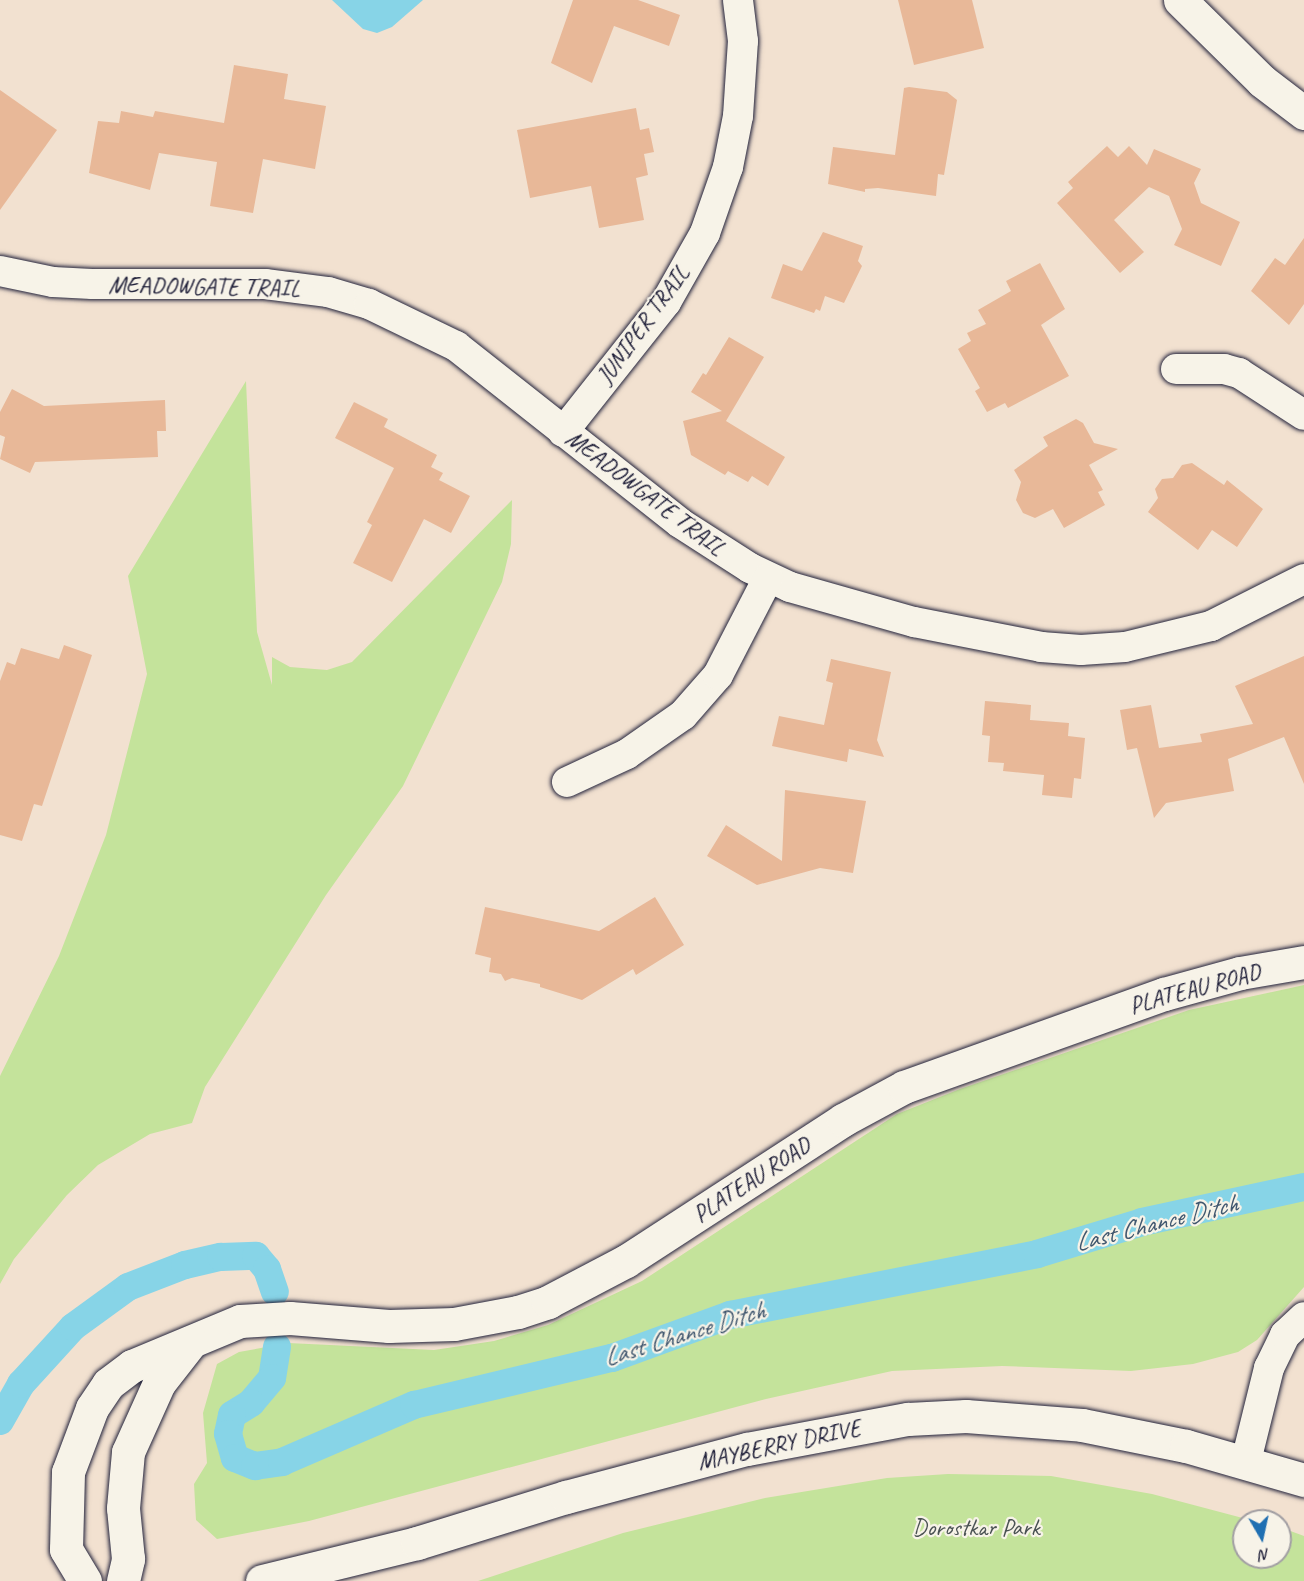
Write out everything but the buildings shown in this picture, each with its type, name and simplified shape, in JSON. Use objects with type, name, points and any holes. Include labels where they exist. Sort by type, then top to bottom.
[{"type":"street","name":"JUNIPER TRAIL","points":[[563,432],[666,302],[705,233],[728,167],[738,116],[742,41],[738,0]]},
{"type":"street","points":[[1180,0],[1255,75],[1304,113]]},
{"type":"street","name":"MEADOWGATE TRAIL","points":[[0,271],[53,282],[92,285],[275,285],[328,292],[369,304],[456,346],[680,523],[768,579],[836,602],[978,637],[1081,650],[1168,639],[1211,626],[1304,579]]},
{"type":"street","points":[[1176,369],[1224,369],[1239,373],[1304,415]]},
{"type":"street","points":[[567,782],[627,754],[683,715],[718,675],[768,579]]},
{"type":"street","name":"PLATEAU ROAD","points":[[85,1581],[66,1549],[68,1472],[78,1440],[108,1384],[132,1366],[218,1327],[263,1319],[420,1326],[518,1312],[586,1284],[616,1267],[843,1120],[904,1087],[1164,994],[1240,973],[1304,962]]},
{"type":"street","points":[[1246,1461],[1273,1359],[1285,1335],[1304,1317]]},
{"type":"street","name":"PLATEAU ROAD","points":[[123,1581],[128,1559],[123,1508],[128,1452],[159,1383],[194,1338]]},
{"type":"street","name":"MAYBERRY DRIVE","points":[[262,1581],[417,1543],[566,1497],[737,1452],[850,1427],[908,1419],[966,1416],[1082,1425],[1246,1461],[1304,1480]]},
{"type":"green space","points":[[246,381],[257,632],[272,685],[272,657],[290,667],[327,670],[352,662],[512,500],[511,544],[502,582],[403,786],[326,895],[205,1087],[192,1123],[150,1134],[98,1165],[67,1195],[14,1259],[0,1284],[0,1076],[59,956],[106,835],[147,674],[128,576]]},
{"type":"green space","points":[[1304,985],[1304,1287],[1257,1340],[1238,1352],[1193,1364],[1131,1371],[1002,1366],[892,1371],[766,1399],[309,1521],[217,1539],[196,1520],[194,1484],[207,1463],[203,1413],[217,1364],[239,1352],[288,1343],[434,1350],[494,1341],[548,1325],[642,1281],[897,1114],[960,1089],[1189,1010]]},
{"type":"green space","name":"Dorostkar Park","points":[[948,1474],[1051,1476],[1152,1494],[1232,1515],[1232,1569],[1292,1569],[1292,1532],[1304,1536],[1304,1581],[478,1581],[623,1533],[765,1498],[887,1478]]},
{"type":"water","points":[[332,0],[423,0],[392,27],[377,33],[363,29]]},
{"type":"waterway","name":"Last Chance Ditch","points":[[277,1347],[272,1378],[251,1403],[232,1415],[228,1434],[235,1458],[255,1466],[282,1462],[414,1405],[612,1358],[730,1315],[1037,1254],[1142,1222],[1304,1187]]},
{"type":"waterway","name":"Last Chance Ditch","points":[[0,1421],[21,1384],[73,1327],[128,1287],[185,1265],[221,1257],[256,1256],[267,1269],[275,1292]]}]
